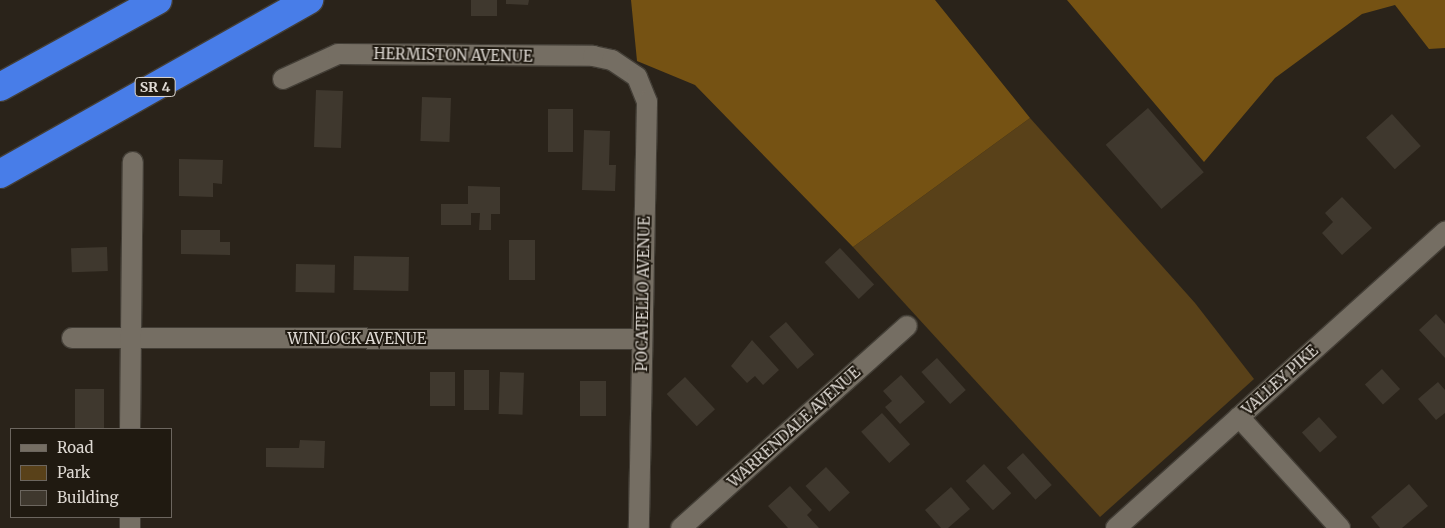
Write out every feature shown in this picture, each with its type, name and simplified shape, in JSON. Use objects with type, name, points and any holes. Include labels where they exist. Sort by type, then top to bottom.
[{"type":"highway","points":[[0,87],[158,0]]},
{"type":"highway","name":"SR 4","points":[[0,174],[309,0]]},
{"type":"street","name":"HERMISTON AVENUE","points":[[283,79],[338,54],[594,56],[626,68]]},
{"type":"street","name":"POCATELLO AVENUE","points":[[626,68],[637,77],[647,102],[639,528]]},
{"type":"street","points":[[130,428],[133,162]]},
{"type":"street","name":"VALLEY PIKE","points":[[1116,528],[1445,232]]},
{"type":"street","name":"WARRENDALE AVENUE","points":[[681,528],[907,326]]},
{"type":"street","name":"WINLOCK AVENUE","points":[[72,338],[642,339]]},
{"type":"street","points":[[1239,417],[1340,528]]},
{"type":"green space","points":[[1030,118],[1195,303],[1254,379],[1100,517],[853,247]]},
{"type":"shaded area","points":[[631,0],[935,0],[1030,118],[853,247],[695,85],[637,61]]},
{"type":"shaded area","points":[[1067,0],[1445,0],[1445,48],[1429,49],[1395,5],[1362,14],[1275,78],[1204,162]]},
{"type":"building","points":[[471,0],[497,0],[497,16],[471,16]]},
{"type":"building","points":[[506,0],[529,0],[528,5],[506,4]]},
{"type":"building","points":[[316,90],[343,91],[341,148],[314,147]]},
{"type":"building","points":[[422,97],[451,98],[449,142],[420,141]]},
{"type":"building","points":[[1148,108],[1204,172],[1162,209],[1106,145]]},
{"type":"building","points":[[548,109],[573,109],[573,152],[548,152]]},
{"type":"building","points":[[1392,114],[1421,146],[1395,169],[1366,137]]},
{"type":"building","points":[[584,130],[610,131],[609,165],[616,165],[615,191],[582,190]]},
{"type":"building","points":[[179,159],[223,160],[222,184],[213,183],[213,197],[179,196]]},
{"type":"building","points":[[468,186],[500,187],[500,214],[491,214],[491,230],[479,230],[480,213],[471,213],[471,225],[441,225],[441,204],[468,204]]},
{"type":"building","points":[[1342,197],[1372,228],[1342,255],[1322,233],[1333,222],[1325,213]]},
{"type":"building","points":[[181,230],[220,230],[220,242],[230,242],[230,255],[181,254]]},
{"type":"building","points":[[509,240],[535,240],[535,280],[509,280]]},
{"type":"building","points":[[107,247],[108,271],[72,272],[71,248]]},
{"type":"building","points":[[840,248],[874,285],[859,299],[825,262]]},
{"type":"building","points":[[354,256],[409,257],[408,291],[353,290]]},
{"type":"building","points":[[296,264],[335,265],[335,293],[296,292]]},
{"type":"building","points":[[1436,314],[1445,324],[1445,358],[1419,330]]},
{"type":"building","points":[[786,322],[814,354],[798,369],[769,336]]},
{"type":"building","points":[[752,340],[779,370],[763,385],[755,376],[747,383],[731,366]]},
{"type":"building","points":[[937,358],[966,390],[950,404],[921,372]]},
{"type":"building","points":[[1382,369],[1400,389],[1383,404],[1365,384]]},
{"type":"building","points":[[464,370],[489,370],[489,410],[464,410]]},
{"type":"building","points":[[430,372],[455,372],[455,406],[430,406]]},
{"type":"building","points":[[500,372],[524,373],[523,415],[499,414]]},
{"type":"building","points":[[901,375],[925,402],[900,424],[885,407],[892,401],[883,391]]},
{"type":"building","points":[[685,377],[715,409],[697,426],[667,394]]},
{"type":"building","points":[[580,381],[606,381],[606,416],[580,416]]},
{"type":"building","points":[[1438,382],[1445,390],[1445,413],[1436,420],[1418,399]]},
{"type":"building","points":[[75,389],[104,389],[104,428],[75,428]]},
{"type":"building","points":[[882,413],[910,444],[889,463],[861,432]]},
{"type":"building","points":[[1319,417],[1337,437],[1320,452],[1302,432]]},
{"type":"building","points":[[300,440],[325,441],[324,468],[266,467],[266,448],[299,448]]},
{"type":"building","points":[[1023,453],[1052,485],[1035,500],[1007,468]]},
{"type":"building","points":[[984,464],[1011,493],[993,510],[966,481]]},
{"type":"building","points":[[826,467],[850,493],[829,512],[806,486]]},
{"type":"building","points":[[1409,484],[1428,506],[1402,528],[1380,528],[1371,517]]},
{"type":"building","points":[[790,486],[812,510],[807,515],[819,528],[788,528],[768,506]]},
{"type":"building","points":[[951,487],[970,509],[948,528],[941,528],[925,510]]}]
